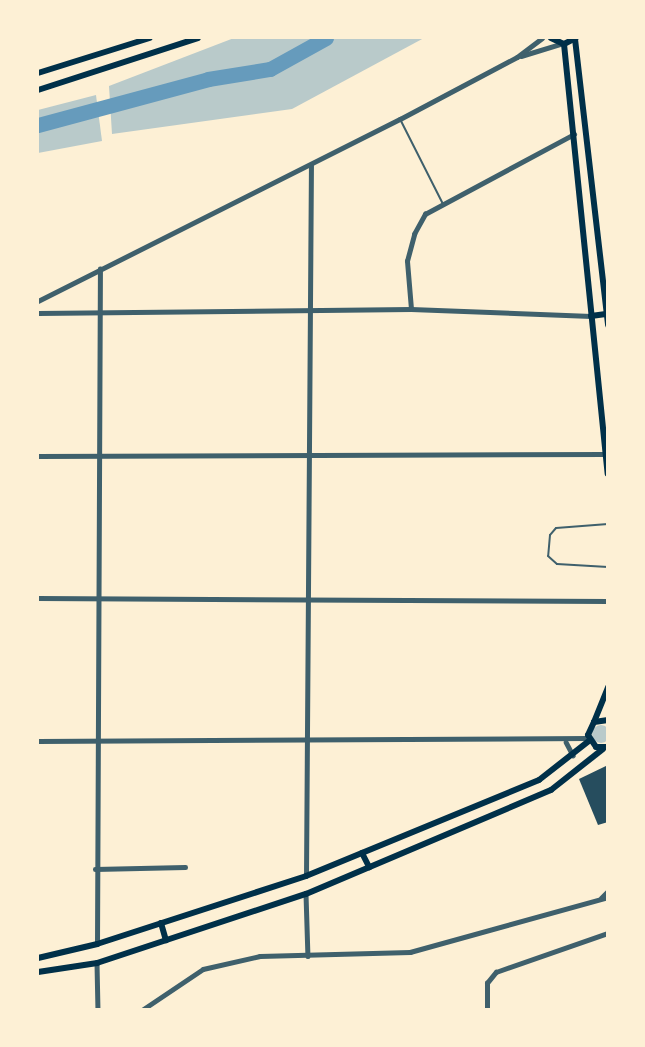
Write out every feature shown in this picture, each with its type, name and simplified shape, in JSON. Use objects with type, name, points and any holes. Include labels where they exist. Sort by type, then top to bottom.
[{"type":"main road","points":[[38,73],[150,38]]},
{"type":"main road","points":[[38,90],[198,38]]},
{"type":"main road","points":[[552,38],[562,44]]},
{"type":"main road","points":[[562,44],[576,38],[608,325]]},
{"type":"main road","points":[[562,44],[574,134],[608,474]]},
{"type":"main road","points":[[574,134],[586,133]]},
{"type":"main road","points":[[591,316],[606,314]]},
{"type":"main road","points":[[45,971],[40,958],[97,944],[306,876],[540,780],[573,755],[589,740],[608,687]]},
{"type":"main road","points":[[594,722],[608,720]]},
{"type":"main road","points":[[38,972],[97,963],[306,894],[551,790],[606,748],[589,740]]},
{"type":"main road","points":[[362,853],[369,867]]},
{"type":"main road","points":[[160,923],[166,940]]},
{"type":"street","points":[[38,301],[311,166],[517,57],[542,38]]},
{"type":"street","points":[[517,57],[562,44]]},
{"type":"street","points":[[410,309],[407,262],[414,234],[426,214],[574,134]]},
{"type":"street","points":[[306,876],[311,166]]},
{"type":"street","points":[[97,944],[95,741],[100,269]]},
{"type":"street","points":[[38,313],[100,315],[410,309],[591,316]]},
{"type":"street","points":[[38,456],[605,454]]},
{"type":"street","points":[[38,598],[608,601]]},
{"type":"street","points":[[38,740],[308,742],[566,742],[589,740]]},
{"type":"street","points":[[566,742],[573,755]]},
{"type":"street","points":[[95,869],[186,867]]},
{"type":"street","points":[[600,899],[608,891]]},
{"type":"street","points":[[306,894],[308,956]]},
{"type":"street","points":[[142,1010],[203,969],[260,956],[410,952],[608,897]]},
{"type":"street","points":[[487,1010],[487,983],[496,972],[608,934]]},
{"type":"street","points":[[97,963],[98,1010]]},
{"type":"lane","points":[[400,119],[443,204]]},
{"type":"lane","points":[[608,524],[556,528],[550,535],[548,556],[557,564],[608,567]]},
{"type":"shaded area","points":[[234,38],[424,38],[292,109],[112,134],[109,86]]},
{"type":"shaded area","points":[[96,95],[102,141],[38,153],[38,110]]},
{"type":"shaded area","points":[[597,725],[605,725],[610,730],[608,741],[597,743],[592,738],[592,730]]},
{"type":"building","points":[[608,765],[608,822],[598,825],[579,779]]},
{"type":"waterway","points":[[38,125],[208,79],[270,69],[326,38]]}]
